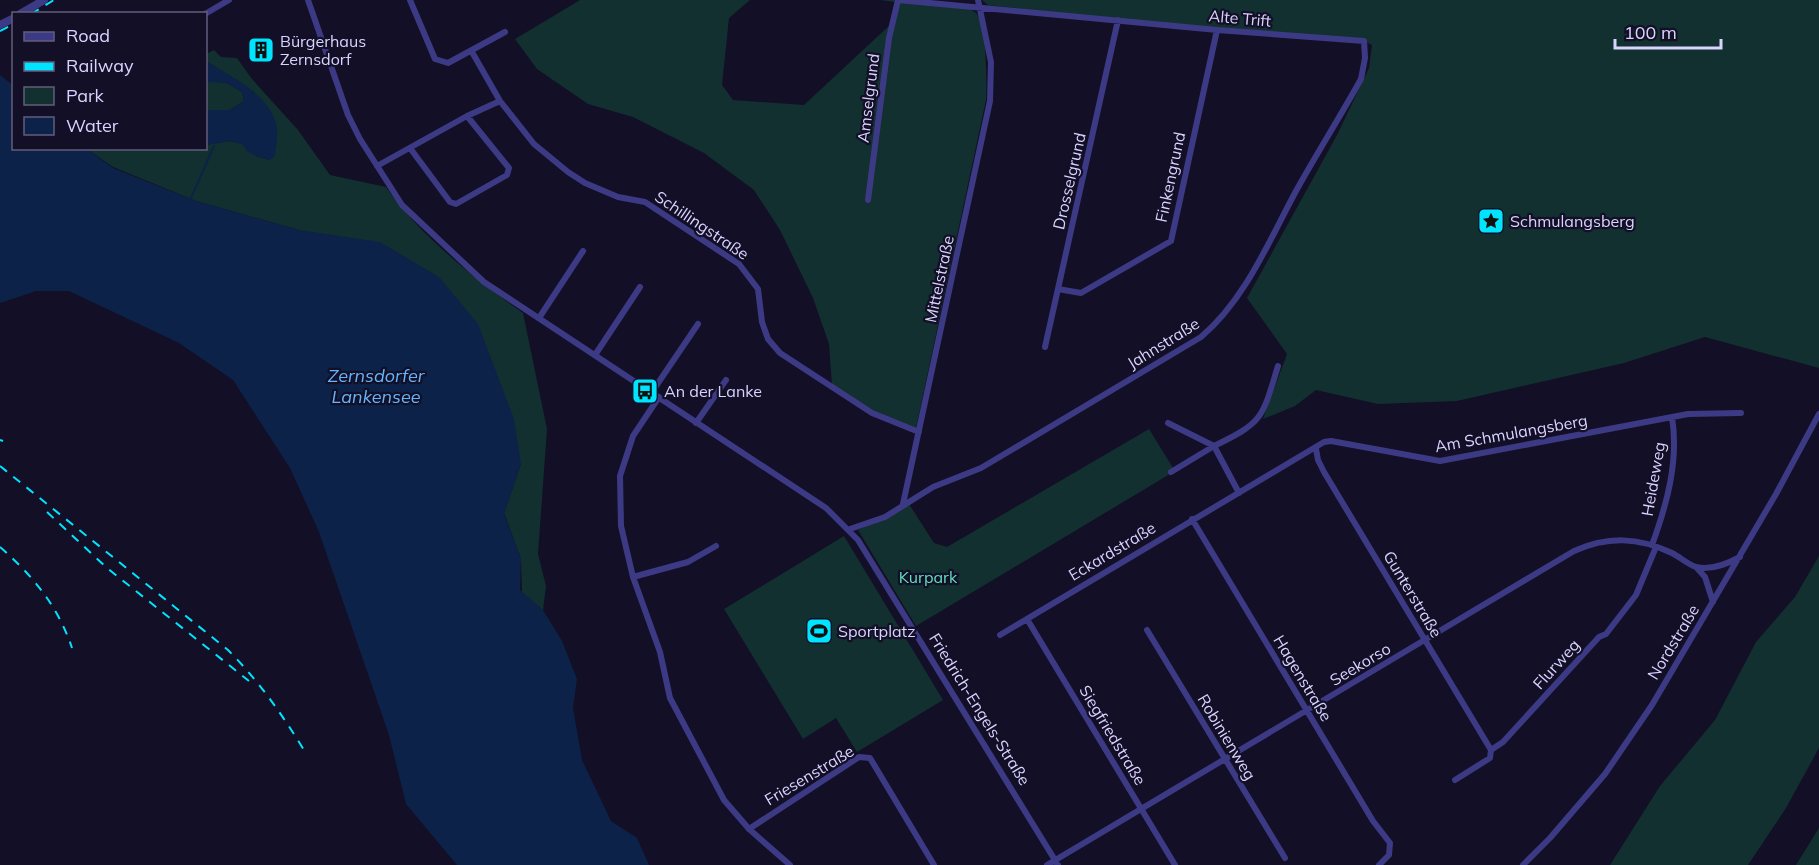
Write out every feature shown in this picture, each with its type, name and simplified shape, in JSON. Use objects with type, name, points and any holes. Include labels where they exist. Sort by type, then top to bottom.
[{"type":"street","points":[[23,12],[44,0]]},
{"type":"street","points":[[207,13],[229,0]]},
{"type":"street","name":"Friedrich-Engels-Straße","points":[[308,0],[336,87],[360,138],[402,205],[484,282],[826,508],[850,529],[935,662],[1057,863]]},
{"type":"street","points":[[410,0],[435,59],[448,63],[472,52],[505,32]]},
{"type":"street","name":"Alte Trift","points":[[898,0],[980,3],[1217,30],[1364,41]]},
{"type":"street","name":"Amselgrund","points":[[868,200],[889,38],[898,0]]},
{"type":"street","name":"Mittelstraße","points":[[903,504],[990,101],[991,62],[980,3]]},
{"type":"street","name":"Drosselgrund","points":[[1046,347],[1118,20]]},
{"type":"street","name":"Finkengrund","points":[[1058,290],[1081,293],[1171,241],[1217,30]]},
{"type":"street","name":"Jahnstraße","points":[[903,504],[933,487],[981,468],[1148,369],[1214,326],[1227,312],[1256,265],[1361,79],[1364,67],[1364,41]]},
{"type":"street","name":"Schillingstraße","points":[[472,52],[500,101],[534,144],[585,183],[618,197],[645,202],[739,264],[758,289],[762,322],[768,339],[780,353],[872,413],[919,432]]},
{"type":"street","points":[[377,166],[467,116],[500,101]]},
{"type":"street","points":[[410,148],[450,202],[456,204],[507,175],[509,168],[467,116]]},
{"type":"street","points":[[539,318],[583,251]]},
{"type":"street","points":[[596,355],[640,287]]},
{"type":"street","points":[[652,392],[698,324]]},
{"type":"street","points":[[1171,472],[1214,446],[1242,433],[1259,420],[1278,366]]},
{"type":"street","points":[[696,423],[726,380]]},
{"type":"street","points":[[659,397],[633,436],[620,476],[621,526],[633,577],[660,652],[670,698],[724,800],[749,828],[790,865]]},
{"type":"street","name":"Am Schmulangsberg","points":[[1292,463],[1324,442],[1331,441],[1440,461],[1672,417],[1702,413],[1741,413]]},
{"type":"street","name":"Nordstraße","points":[[1523,865],[1551,838],[1605,774],[1652,705],[1740,557],[1819,414]]},
{"type":"street","name":"Heideweg","points":[[1654,546],[1665,508],[1674,457],[1672,417]]},
{"type":"street","points":[[1168,423],[1214,446],[1239,493]]},
{"type":"street","name":"Gunterstraße","points":[[1316,449],[1324,472],[1491,750]]},
{"type":"street","name":"Eckardstraße","points":[[1000,634],[1192,519],[1292,463]]},
{"type":"street","points":[[850,529],[885,517],[903,504]]},
{"type":"street","name":"Hagenstraße","points":[[1192,519],[1391,849],[1389,855],[1379,865]]},
{"type":"street","name":"Seekorso","points":[[1047,865],[1057,863],[1142,809],[1575,551],[1593,543],[1630,540],[1654,546],[1696,567]]},
{"type":"street","points":[[633,577],[688,562],[717,546]]},
{"type":"street","name":"Flurweg","points":[[1455,780],[1490,758],[1491,750],[1503,742],[1599,637],[1606,634],[1636,595],[1654,546]]},
{"type":"street","points":[[1696,567],[1710,568],[1725,565],[1740,557]]},
{"type":"street","points":[[1696,567],[1705,577],[1713,602]]},
{"type":"street","name":"Siegfriedstraße","points":[[1027,619],[1175,865]]},
{"type":"street","name":"Robinienweg","points":[[1146,630],[1285,858]]},
{"type":"street","name":"Friesenstraße","points":[[749,828],[859,757],[866,756],[870,758],[934,865]]},
{"type":"green space","points":[[580,0],[750,0],[729,18],[722,85],[733,100],[804,105],[892,23],[895,2],[880,0],[945,3],[958,5],[976,13],[980,19],[984,41],[986,100],[916,428],[872,411],[832,385],[829,344],[813,298],[780,230],[754,190],[704,153],[633,117],[588,104],[537,69],[515,39]]},
{"type":"green space","points":[[982,0],[1819,0],[1819,368],[1705,337],[1624,363],[1457,401],[1378,404],[1316,390],[1295,406],[1263,419],[1287,354],[1247,298],[1337,135],[1369,68],[1372,45],[1364,41],[1217,30],[988,5]]},
{"type":"green space","points":[[214,50],[221,57],[237,58],[252,79],[298,130],[330,175],[386,187],[399,205],[431,239],[467,271],[523,313],[547,429],[538,554],[546,586],[543,610],[522,593],[521,559],[504,513],[521,464],[299,230],[196,201],[113,167],[88,150],[207,150],[207,145],[230,141],[242,144],[256,156],[270,160],[254,92],[207,62],[207,54]]},
{"type":"green space","points":[[207,82],[227,83],[242,92],[244,101],[230,110],[207,111]]},
{"type":"green space","name":"Kurpark","points":[[1149,429],[1175,471],[916,626],[858,530],[909,504],[934,543],[947,547]]},
{"type":"green space","name":"Sportplatz","points":[[844,536],[943,700],[857,752],[836,718],[803,739],[724,609]]},
{"type":"green space","points":[[1819,556],[1819,748],[1786,808],[1748,865],[1610,865],[1660,786],[1715,720],[1756,642],[1795,597]]},
{"type":"green space","points":[[1819,828],[1819,865],[1796,865]]},
{"type":"water","points":[[207,62],[247,86],[271,112],[276,123],[277,135],[275,156],[270,160],[248,152],[242,144],[230,141],[207,145],[207,110],[230,110],[244,101],[242,92],[227,83],[207,82]]},
{"type":"water","name":"Zernsdorfer Lankensee","points":[[0,75],[12,84],[12,150],[88,150],[113,168],[196,201],[299,230],[380,242],[439,277],[478,324],[514,419],[521,464],[504,514],[521,559],[520,590],[543,610],[562,641],[577,679],[573,708],[582,760],[611,821],[637,838],[649,865],[457,865],[406,804],[389,735],[319,532],[290,468],[233,380],[179,343],[69,291],[36,291],[0,303]]},
{"type":"waterway","points":[[191,198],[214,146]]},
{"type":"railway","points":[[34,12],[54,0]]},
{"type":"railway","points":[[0,31],[12,25]]},
{"type":"railway","points":[[0,466],[228,650],[270,700],[307,755]]},
{"type":"railway","points":[[47,512],[107,568],[249,681]]},
{"type":"railway","points":[[0,547],[34,581],[52,605],[72,648]]},
{"type":"place","name":"Bürgerhaus Zernsdorf","points":[[261,50]]},
{"type":"place","name":"Schmulangsberg","points":[[1491,221]]},
{"type":"place","name":"An der Lanke","points":[[645,391]]},
{"type":"place","name":"Sportplatz","points":[[819,631]]}]
